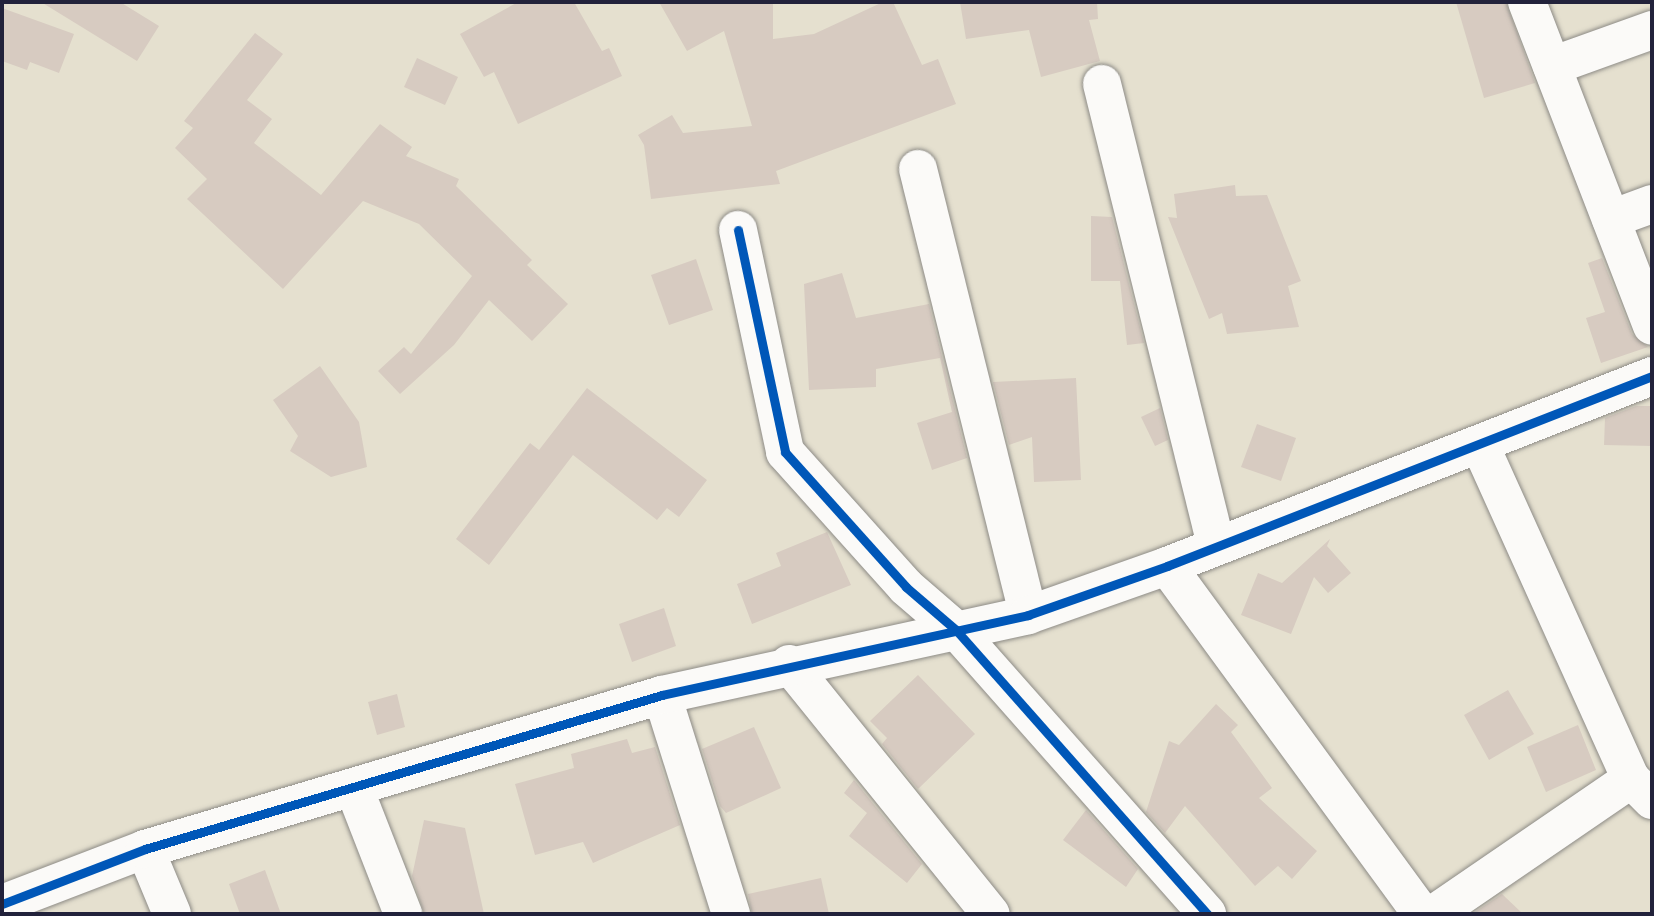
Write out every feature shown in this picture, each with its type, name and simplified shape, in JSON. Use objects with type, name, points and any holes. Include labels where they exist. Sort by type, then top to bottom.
[{"type":"street","points":[[1527,2],[1652,326]]},
{"type":"street","points":[[1552,66],[1652,30]]},
{"type":"street","points":[[1102,85],[1216,544]]},
{"type":"street","points":[[918,169],[1028,615]]},
{"type":"street","points":[[1611,219],[1652,204]]},
{"type":"street","points":[[738,230],[785,452],[906,587],[956,630],[1206,914]]},
{"type":"street","points":[[19,904],[145,849],[662,695],[789,664],[1028,615],[1167,566],[1216,544],[1480,445],[1652,376]]},
{"type":"street","points":[[1434,914],[1642,789],[1480,445]]},
{"type":"street","points":[[1167,566],[1422,914]]},
{"type":"street","points":[[789,664],[991,914]]},
{"type":"street","points":[[662,695],[731,914]]},
{"type":"street","points":[[354,788],[402,914]]},
{"type":"street","points":[[145,849],[172,914]]},
{"type":"building","points":[[41,2],[120,2],[159,26],[137,61]]},
{"type":"building","points":[[518,2],[574,2],[602,51],[609,48],[622,76],[518,124],[494,72],[484,77],[460,34]]},
{"type":"building","points":[[659,2],[777,2],[773,4],[773,39],[814,34],[883,2],[893,2],[922,65],[938,59],[956,104],[776,171],[780,184],[651,199],[644,145],[638,135],[672,115],[683,133],[752,126],[724,31],[687,51]]},
{"type":"building","points":[[960,2],[1097,2],[1098,19],[1089,20],[1100,61],[1041,77],[1029,30],[966,39]]},
{"type":"building","points":[[1456,2],[1506,2],[1535,83],[1484,98]]},
{"type":"building","points":[[2,8],[74,34],[59,73],[30,62],[27,70],[2,61]]},
{"type":"building","points":[[255,33],[283,54],[247,100],[272,119],[254,143],[321,195],[380,124],[412,147],[406,156],[459,179],[456,186],[532,260],[527,265],[568,304],[532,341],[489,300],[454,345],[400,394],[378,371],[404,347],[411,354],[472,276],[419,224],[363,201],[283,289],[187,199],[207,179],[175,148],[193,128],[184,121]]},
{"type":"building","points":[[417,58],[458,77],[445,105],[404,87]]},
{"type":"building","points":[[1235,185],[1236,196],[1267,195],[1301,281],[1288,286],[1299,327],[1227,334],[1222,313],[1209,319],[1168,217],[1177,218],[1174,194]]},
{"type":"building","points":[[1091,216],[1112,217],[1144,343],[1127,345],[1120,281],[1091,281]]},
{"type":"building","points":[[1602,258],[1632,334],[1648,347],[1601,363],[1586,318],[1605,312],[1588,263]]},
{"type":"building","points":[[696,259],[713,310],[669,325],[651,275]]},
{"type":"building","points":[[842,273],[856,318],[929,304],[967,458],[932,470],[917,423],[952,412],[940,358],[876,369],[876,387],[809,390],[804,284]]},
{"type":"building","points":[[320,366],[359,422],[367,467],[331,477],[290,451],[298,436],[273,400]]},
{"type":"building","points":[[1076,378],[1081,480],[1034,482],[1032,437],[1009,445],[993,382]]},
{"type":"building","points":[[587,388],[707,480],[679,517],[667,508],[657,520],[573,455],[489,565],[456,539],[530,443],[539,450]]},
{"type":"building","points":[[1636,406],[1652,406],[1652,446],[1604,445],[1605,418]]},
{"type":"building","points":[[1160,408],[1168,440],[1155,446],[1141,417]]},
{"type":"building","points":[[1257,424],[1296,438],[1281,481],[1241,467]]},
{"type":"building","points":[[827,532],[851,585],[752,624],[737,584],[781,566],[776,553]]},
{"type":"building","points":[[1330,539],[1327,546],[1351,573],[1328,593],[1314,577],[1291,634],[1241,615],[1258,573],[1282,583]]},
{"type":"building","points":[[664,608],[676,646],[632,662],[619,624]]},
{"type":"building","points":[[918,675],[975,734],[918,789],[882,744],[887,738],[870,721]]},
{"type":"building","points":[[1508,690],[1534,734],[1489,760],[1464,715]]},
{"type":"building","points":[[397,694],[405,727],[377,735],[368,702]]},
{"type":"building","points":[[1216,704],[1238,725],[1231,732],[1272,788],[1259,798],[1317,851],[1292,879],[1278,866],[1255,886],[1185,806],[1165,833],[1146,812],[1169,741],[1179,745]]},
{"type":"building","points":[[1578,725],[1596,770],[1546,792],[1527,747]]},
{"type":"building","points":[[754,727],[781,788],[726,813],[720,806],[702,749]]},
{"type":"building","points":[[627,739],[632,753],[655,747],[680,825],[593,863],[583,842],[535,855],[515,784],[574,768],[571,754]]},
{"type":"building","points":[[854,780],[922,864],[907,883],[849,836],[867,813],[844,793]]},
{"type":"building","points":[[1086,810],[1138,869],[1126,887],[1063,840]]},
{"type":"building","points":[[424,820],[465,828],[484,914],[424,914],[412,876]]},
{"type":"building","points":[[265,870],[281,914],[240,914],[229,884]]},
{"type":"building","points":[[821,878],[829,914],[752,914],[748,894]]},
{"type":"building","points":[[1502,894],[1523,914],[1472,914]]},
{"type":"cycle path","points":[[738,230],[785,452],[906,587],[956,630],[1207,914]]},
{"type":"cycle path","points":[[2,904],[145,849],[662,695],[1028,615],[1167,566],[1652,376]]}]
